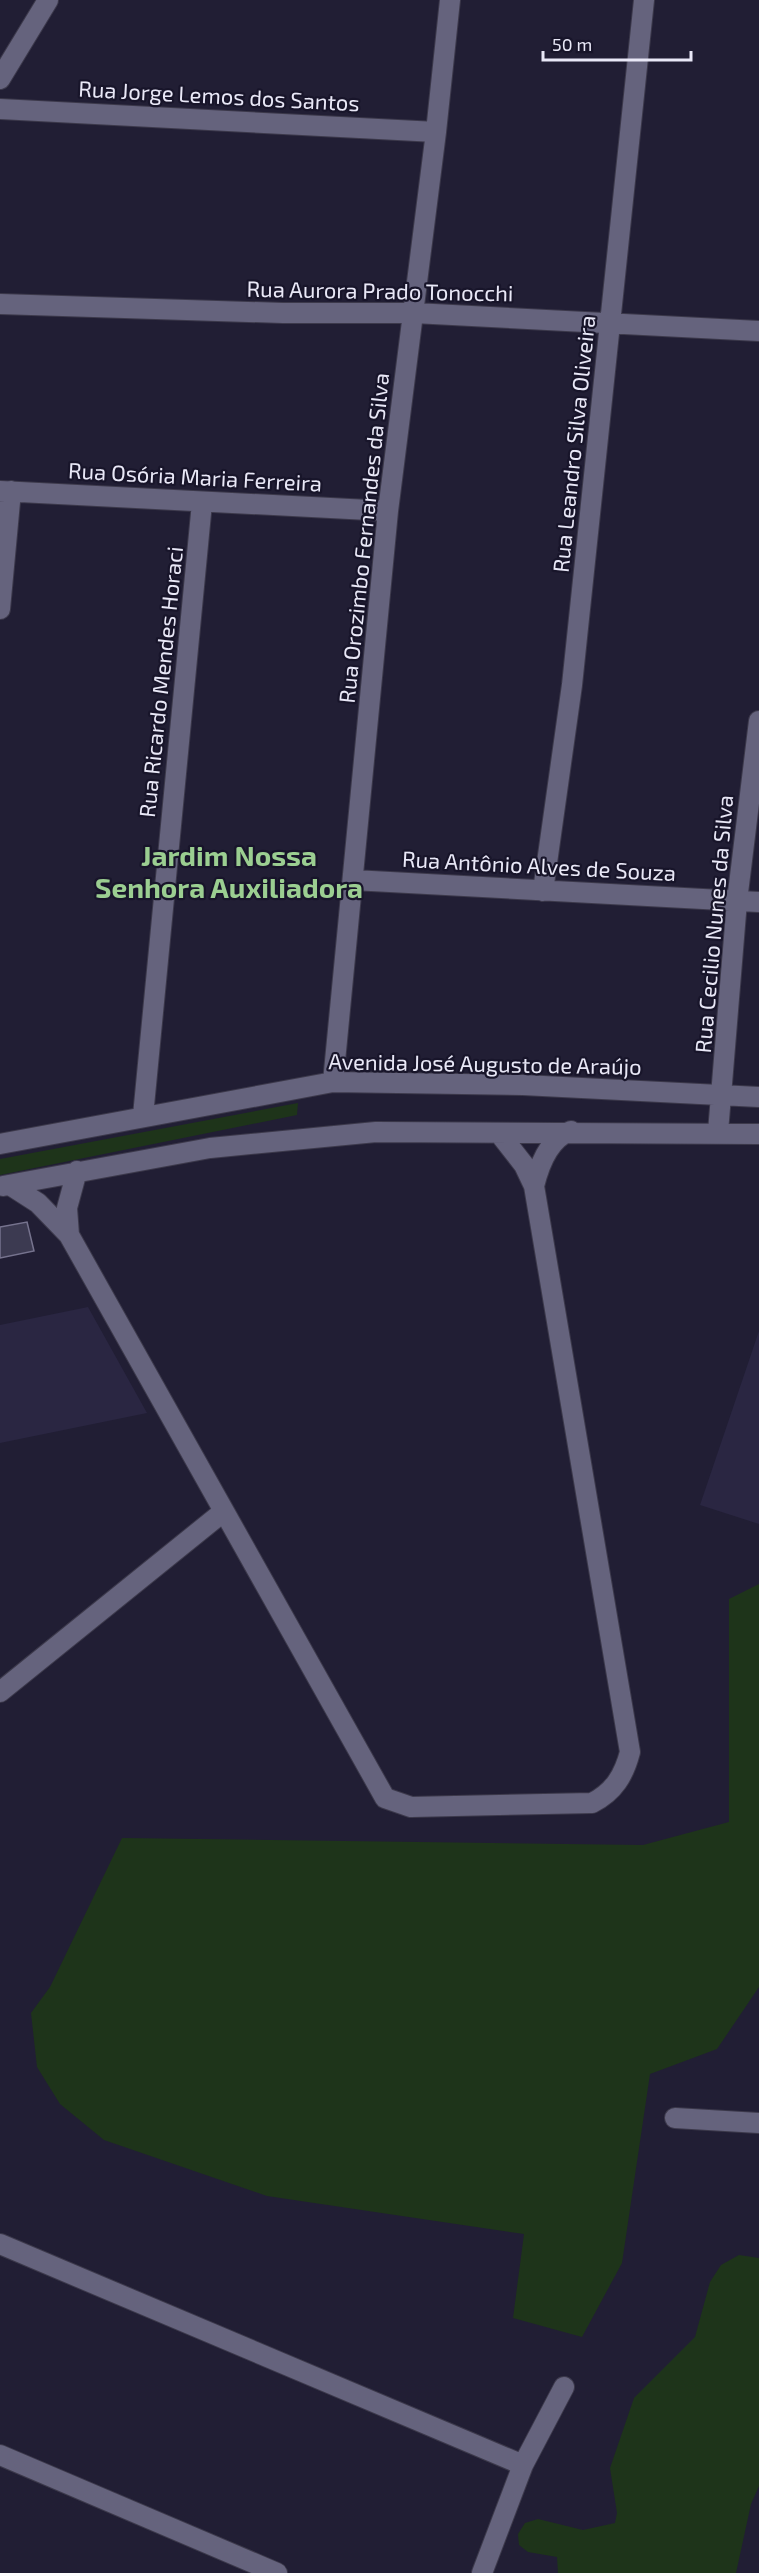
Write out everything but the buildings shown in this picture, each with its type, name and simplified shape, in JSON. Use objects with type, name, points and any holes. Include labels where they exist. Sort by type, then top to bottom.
[{"type":"street","points":[[0,78],[48,0]]},
{"type":"street","name":"Rua Orozimbo Fernandes da Silva","points":[[333,1082],[388,511],[436,132],[450,0]]},
{"type":"street","name":"Rua Leandro Silva Oliveira","points":[[543,891],[572,685],[644,0]]},
{"type":"street","name":"Rua Jorge Lemos dos Santos","points":[[0,109],[436,132]]},
{"type":"street","name":"Rua Aurora Prado Tonocchi","points":[[0,304],[283,313],[414,313],[759,331]]},
{"type":"street","points":[[0,609],[6,491]]},
{"type":"street","name":"Rua Osória Maria Ferreira","points":[[6,491],[388,511]]},
{"type":"street","name":"Rua Ricardo Mendes Horaci","points":[[143,1116],[202,503]]},
{"type":"street","name":"Rua Cecilio Nunes da Silva","points":[[719,1127],[737,901],[759,721]]},
{"type":"street","name":"Rua Antônio Alves de Souza","points":[[352,880],[759,902]]},
{"type":"street","name":"Avenida José Augusto de Araújo","points":[[0,1144],[333,1082],[523,1085],[759,1097]]},
{"type":"street","points":[[5,1186],[210,1148],[376,1132],[499,1133],[719,1127],[759,1134]]},
{"type":"street","points":[[534,1186],[540,1163],[564,1132]]},
{"type":"street","points":[[5,1186],[38,1203],[69,1235],[385,1798],[411,1807],[592,1803],[605,1797],[624,1772],[630,1752],[534,1186],[524,1165],[499,1133]]},
{"type":"street","points":[[69,1235],[67,1208],[77,1171]]},
{"type":"street","points":[[0,1692],[223,1512]]},
{"type":"street","points":[[675,2118],[759,2124]]},
{"type":"street","points":[[0,2244],[523,2466]]},
{"type":"street","points":[[482,2573],[523,2466],[564,2387]]},
{"type":"street","points":[[0,2455],[277,2573]]},
{"type":"shaded area","points":[[88,1307],[147,1413],[0,1443],[0,1325]]},
{"type":"shaded area","points":[[759,1331],[759,1524],[700,1505]]},
{"type":"green space","points":[[298,1103],[297,1115],[0,1175],[0,1159]]},
{"type":"green space","points":[[759,1584],[759,1987],[717,2049],[650,2074],[622,2263],[582,2337],[513,2318],[524,2234],[267,2196],[104,2140],[60,2104],[37,2067],[31,2013],[50,1987],[122,1838],[643,1845],[729,1822],[729,1599]]},
{"type":"green space","points":[[739,2255],[759,2258],[759,2486],[751,2504],[736,2573],[558,2573],[557,2557],[528,2552],[519,2545],[518,2534],[525,2523],[538,2519],[583,2530],[615,2523],[617,2513],[610,2468],[634,2398],[695,2337],[710,2282],[721,2265]]},
{"type":"district","name":"Jardim Nossa Senhora Auxiliadora","points":[[229,872]]}]
